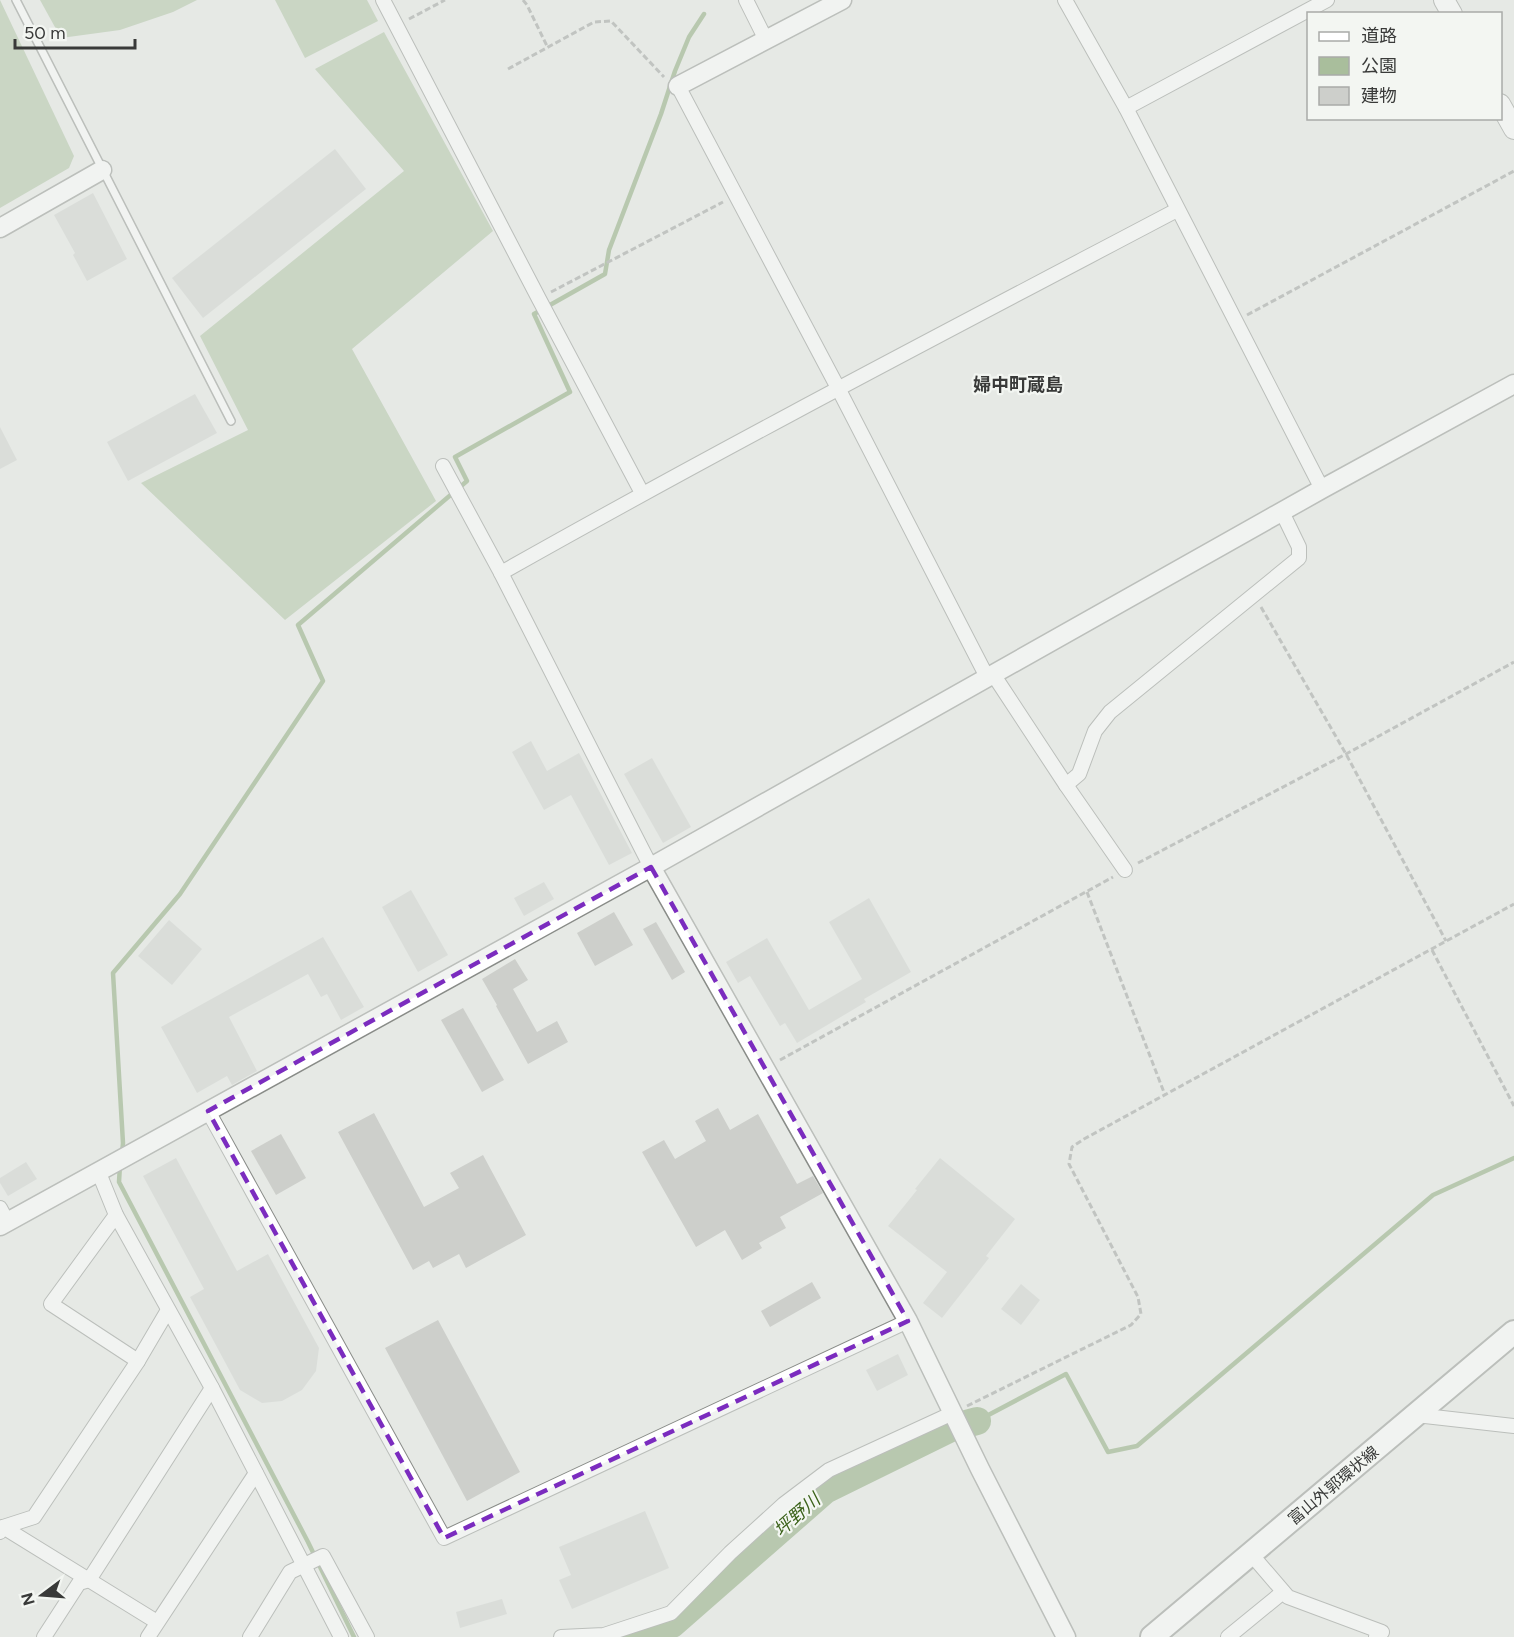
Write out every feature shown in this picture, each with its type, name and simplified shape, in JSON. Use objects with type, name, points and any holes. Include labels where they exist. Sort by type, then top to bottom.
[{"type":"main road","points":[[1502,108],[1514,129]]},
{"type":"main road","name":"富山外郭環状線","points":[[1152,1637],[1514,1332]]},
{"type":"street","points":[[383,0],[642,493]]},
{"type":"street","points":[[746,0],[766,40]]},
{"type":"street","points":[[842,0],[678,86],[990,675],[1125,870]]},
{"type":"street","points":[[1065,0],[1126,108],[1322,489]]},
{"type":"street","points":[[1126,108],[1327,0]]},
{"type":"street","points":[[0,228],[102,170]]},
{"type":"street","points":[[501,573],[642,493],[1178,210]]},
{"type":"street","points":[[3,1219],[99,1173],[1514,384]]},
{"type":"street","points":[[443,466],[501,573],[651,867],[908,1322],[1066,1637]]},
{"type":"street","points":[[1066,786],[1079,774],[1095,731],[1110,712],[1299,558],[1299,547],[1282,512]]},
{"type":"street","points":[[207,1111],[444,1538],[908,1322]]},
{"type":"street","points":[[99,1173],[116,1215],[212,1388],[341,1637]]},
{"type":"street","points":[[116,1215],[51,1304],[138,1361]]},
{"type":"street","points":[[2,1529],[34,1517],[138,1361],[168,1310]]},
{"type":"street","points":[[44,1637],[79,1583],[89,1580],[212,1388]]},
{"type":"street","points":[[561,1637],[604,1635],[671,1613],[730,1553],[784,1504],[829,1470],[953,1413]]},
{"type":"street","points":[[1416,1415],[1514,1426]]},
{"type":"street","points":[[148,1637],[256,1473]]},
{"type":"street","points":[[2,1529],[157,1622]]},
{"type":"street","points":[[1251,1554],[1288,1597],[1382,1632],[1376,1637]]},
{"type":"street","points":[[250,1637],[290,1572],[323,1557],[367,1637]]},
{"type":"street","points":[[1228,1637],[1283,1592]]},
{"type":"lane","points":[[16,0],[231,421]]},
{"type":"path","points":[[396,25],[445,0]]},
{"type":"path","points":[[523,0],[547,47]]},
{"type":"path","points":[[508,69],[594,22],[611,21],[661,76],[678,86]]},
{"type":"path","points":[[1236,321],[1514,171]]},
{"type":"path","points":[[539,299],[736,195]]},
{"type":"path","points":[[1254,595],[1346,754],[1446,941]]},
{"type":"path","points":[[1086,891],[1165,1095]]},
{"type":"path","points":[[953,1413],[1131,1325],[1141,1314],[1138,1297],[1069,1164],[1072,1147],[1514,904]]},
{"type":"path","points":[[1432,950],[1514,1106]]},
{"type":"highlighted area","points":[[651,867],[908,1321],[444,1538],[208,1111]]},
{"type":"green space","points":[[0,0],[74,156],[69,168],[0,208]]},
{"type":"green space","points":[[40,0],[197,0],[173,12],[120,30],[61,38]]},
{"type":"green space","points":[[275,0],[367,0],[378,21],[305,58]]},
{"type":"green space","points":[[384,32],[493,231],[352,349],[436,501],[285,620],[141,483],[248,430],[200,336],[404,171],[315,69]]},
{"type":"building","points":[[335,149],[366,189],[203,318],[172,278]]},
{"type":"building","points":[[93,193],[127,259],[87,281],[54,215]]},
{"type":"building","points":[[195,394],[217,433],[128,481],[107,442]]},
{"type":"building","points":[[0,427],[17,460],[0,469]]},
{"type":"building","points":[[531,741],[547,771],[579,753],[632,853],[609,865],[571,795],[544,810],[512,752]]},
{"type":"building","points":[[652,758],[691,827],[663,843],[624,774]]},
{"type":"building","points":[[544,882],[554,899],[524,916],[514,898]]},
{"type":"building","points":[[411,890],[448,955],[418,972],[382,907]]},
{"type":"building","points":[[869,898],[911,972],[864,999],[866,1002],[797,1043],[785,1023],[780,1026],[750,976],[738,983],[726,962],[767,938],[809,1010],[862,979],[829,922]]},
{"type":"building","points":[[614,912],[633,945],[595,966],[577,933]]},
{"type":"building","points":[[169,920],[202,949],[172,985],[138,956]]},
{"type":"building","points":[[656,922],[685,972],[672,980],[643,929]]},
{"type":"building","points":[[323,937],[364,1007],[341,1020],[327,994],[321,997],[308,974],[229,1017],[257,1071],[232,1085],[227,1076],[197,1093],[161,1027]]},
{"type":"building","points":[[515,959],[528,980],[513,989],[537,1032],[557,1021],[568,1042],[528,1064],[482,979]]},
{"type":"building","points":[[463,1008],[504,1080],[482,1092],[441,1020]]},
{"type":"building","points":[[718,1108],[730,1130],[758,1114],[797,1184],[813,1176],[823,1193],[780,1217],[786,1228],[759,1243],[762,1248],[742,1260],[725,1230],[696,1247],[642,1152],[664,1140],[675,1159],[706,1141],[695,1121]]},
{"type":"building","points":[[374,1113],[424,1207],[459,1188],[450,1173],[483,1155],[526,1235],[466,1268],[459,1254],[433,1268],[429,1261],[413,1270],[338,1132]]},
{"type":"building","points":[[281,1134],[306,1178],[276,1195],[251,1151]]},
{"type":"building","points":[[176,1158],[237,1271],[268,1254],[319,1348],[316,1371],[302,1390],[282,1401],[262,1403],[240,1390],[190,1297],[204,1289],[143,1176]]},
{"type":"building","points":[[940,1158],[1015,1219],[986,1256],[989,1258],[942,1318],[923,1303],[947,1272],[888,1226]]},
{"type":"building","points":[[26,1162],[37,1179],[8,1196],[0,1183],[0,1178]]},
{"type":"building","points":[[812,1282],[821,1298],[770,1327],[761,1311]]},
{"type":"building","points":[[1021,1284],[1040,1300],[1021,1325],[1001,1309]]},
{"type":"building","points":[[438,1320],[520,1472],[467,1501],[385,1348]]},
{"type":"building","points":[[898,1354],[908,1375],[877,1391],[866,1370]]},
{"type":"building","points":[[645,1511],[669,1568],[572,1609],[559,1580],[571,1575],[559,1547]]},
{"type":"building","points":[[502,1599],[507,1614],[460,1628],[456,1612]]},
{"type":"waterway","points":[[122,1154],[113,973],[180,894],[323,681],[298,625],[467,481],[455,457],[570,392],[534,314],[605,274],[609,250],[675,71],[689,37],[704,14]]},
{"type":"waterway","points":[[977,1421],[1066,1374],[1108,1452],[1137,1446],[1433,1195],[1514,1158]]},
{"type":"waterway","points":[[120,1165],[119,1182],[308,1542],[354,1637]]},
{"type":"waterway","name":"坪野川","points":[[635,1637],[672,1624],[825,1490],[951,1428],[977,1421]]},
{"type":"district","name":"婦中町蔵島","points":[[1018,385]]}]
